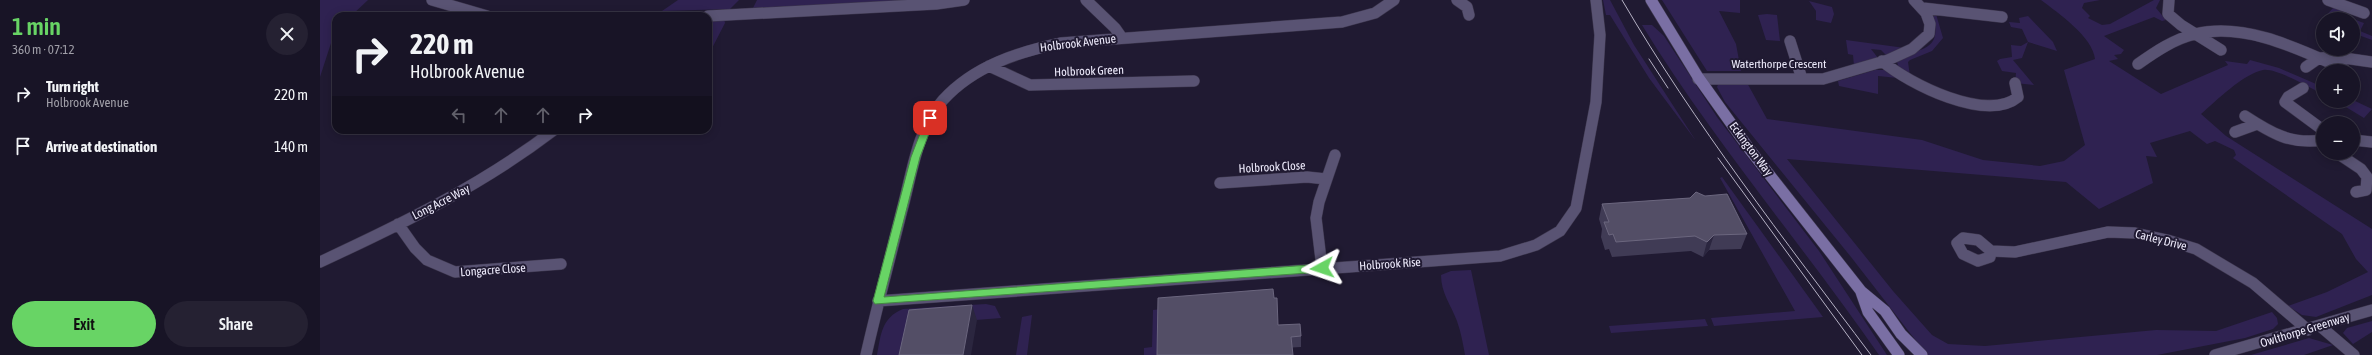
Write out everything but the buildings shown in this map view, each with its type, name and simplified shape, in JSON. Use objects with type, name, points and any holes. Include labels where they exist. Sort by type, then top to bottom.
[{"type":"main road","name":"Eckington Way","points":[[1651,0],[1698,79],[1744,141],[1861,291],[1885,311],[1901,334],[1922,355]]},
{"type":"main road","name":"Eckington Way","points":[[1861,291],[1868,312],[1899,355]]},
{"type":"main road","points":[[1901,334],[1912,355]]},
{"type":"street","points":[[432,0],[473,12]]},
{"type":"street","points":[[712,16],[936,4],[964,0]]},
{"type":"street","points":[[1086,0],[1115,28],[1122,38]]},
{"type":"street","name":"Holbrook Avenue","points":[[866,355],[878,301],[916,157],[930,118],[937,107],[967,79],[989,66],[1017,53],[1044,45],[1342,22],[1375,12],[1394,0]]},
{"type":"street","points":[[1457,0],[1467,7],[1469,15]]},
{"type":"street","name":"Holbrook Rise","points":[[878,301],[1472,258],[1518,252],[1560,231],[1570,219],[1576,208],[1596,102],[1600,35],[1596,0]]},
{"type":"street","name":"Waterthorpe Crescent","points":[[1698,79],[1731,77],[1802,79],[1831,78],[1910,52],[1921,45],[1928,37],[1930,28],[1923,8],[1914,0]]},
{"type":"street","points":[[2169,0],[2167,8],[2168,14],[2195,34],[2221,50]]},
{"type":"street","points":[[2328,0],[2364,14]]},
{"type":"street","points":[[1923,8],[2002,18]]},
{"type":"street","points":[[2138,64],[2160,49],[2195,34],[2231,32],[2253,36],[2333,64]]},
{"type":"street","points":[[1790,41],[1802,79]]},
{"type":"street","points":[[2306,67],[2319,58],[2336,57],[2372,62]]},
{"type":"street","points":[[1882,61],[1907,79],[1927,88],[1963,101],[1986,106],[2006,106],[2015,102],[2018,97],[2015,83]]},
{"type":"street","name":"Holbrook Green","points":[[989,66],[1030,85],[1194,82]]},
{"type":"street","points":[[2302,88],[2285,99],[2292,109],[2316,125]]},
{"type":"street","points":[[2281,114],[2292,109]]},
{"type":"street","points":[[2245,116],[2290,142],[2316,143]]},
{"type":"street","points":[[2235,132],[2257,124]]},
{"type":"street","name":"Long Acre Way","points":[[320,262],[398,224],[494,174],[549,134]]},
{"type":"street","points":[[2360,141],[2372,142]]},
{"type":"street","points":[[1322,268],[1316,218],[1326,179],[1336,155]]},
{"type":"street","points":[[2348,160],[2361,169],[2367,177],[2365,193]]},
{"type":"street","name":"Holbrook Close","points":[[1220,183],[1306,177],[1326,179]]},
{"type":"street","name":"Longacre Close","points":[[398,224],[416,250],[428,262],[439,269],[455,272],[498,271],[561,264]]},
{"type":"street","name":"Carley Drive","points":[[1991,251],[2015,252],[2108,232],[2135,232],[2167,240],[2196,249],[2227,267],[2253,283],[2314,328],[2354,355]]},
{"type":"street","name":"Owlthorpe Greenway","points":[[2215,355],[2314,328],[2372,310]]},
{"type":"shaded area","points":[[320,0],[368,0],[355,12],[332,12],[332,40],[320,77]]},
{"type":"shaded area","points":[[678,0],[739,0],[730,9],[662,11]]},
{"type":"shaded area","points":[[757,0],[927,0],[753,8]]},
{"type":"shaded area","points":[[1603,0],[1610,0],[1634,45],[1696,141],[1649,78],[1610,15],[1606,15]]},
{"type":"shaded area","points":[[1662,0],[1740,0],[1740,13],[1719,11],[1736,44],[1741,71],[1707,71]]},
{"type":"shaded area","points":[[2041,0],[2100,0],[2084,3],[2082,8],[2090,16],[2088,18],[2102,25],[2110,24],[2154,0],[2160,0],[2156,8],[2166,20],[2162,21],[2154,17],[2104,36],[2124,50],[2121,54],[2114,55],[2118,59],[2109,61],[2161,94],[2228,65],[2225,61],[2247,64],[2250,60],[2279,68],[2316,84],[2316,90],[2285,75],[2269,70],[2263,70],[2239,82],[2201,114],[2226,136],[2372,229],[2372,295],[2316,317],[2302,315],[2288,306],[2327,292],[2368,272],[2356,259],[2342,234],[2233,158],[2236,155],[2234,150],[2215,141],[2207,144],[2190,131],[2150,143],[2157,157],[2146,156],[2153,183],[2099,209],[2066,182],[1787,159],[1893,291],[1932,335],[1948,344],[1985,346],[2156,330],[2216,331],[2272,312],[2277,318],[2278,324],[2273,329],[2245,338],[2157,355],[1927,355],[1851,257],[1725,102],[1717,87],[1719,82],[1746,81],[1767,119],[1922,140],[1983,160],[2040,166],[2064,161],[2085,145],[2064,70],[2095,59],[2093,51],[2082,34]]},
{"type":"shaded area","points":[[1809,1],[1832,7],[1834,14],[1831,23],[1816,20],[1816,11]]},
{"type":"shaded area","points":[[2334,7],[2344,11],[2344,12],[2329,12]]},
{"type":"shaded area","points":[[1936,14],[1943,38],[1932,51],[1908,62],[1910,76],[1899,69],[1897,62],[1931,44],[1934,38],[1935,29],[1933,17]]},
{"type":"shaded area","points":[[1758,15],[1777,15],[1780,41],[1766,40]]},
{"type":"shaded area","points":[[2028,16],[2053,42],[2057,51],[2028,42],[2022,29],[2011,27],[2009,22],[2020,23],[2019,18]]},
{"type":"shaded area","points":[[724,19],[725,23],[712,48],[712,20]]},
{"type":"shaded area","points":[[2360,21],[2364,23],[2360,31]]},
{"type":"shaded area","points":[[1642,25],[1652,25],[1664,36],[1717,117],[1819,251],[1887,355],[1879,355],[1698,110]]},
{"type":"shaded area","points":[[2360,31],[2372,36],[2372,40],[2360,36]]},
{"type":"shaded area","points":[[1846,40],[1905,48],[1886,55],[1881,50],[1871,49],[1878,58],[1854,66],[1853,55],[1848,54]]},
{"type":"shaded area","points":[[2028,42],[2022,58],[2013,60],[2034,85],[2015,83],[2016,73],[2002,71],[1997,61],[2012,57],[2011,45],[2021,46]]},
{"type":"shaded area","points":[[1875,70],[1886,70],[1898,78],[1878,76],[1878,94],[1839,86],[1838,81]]},
{"type":"shaded area","points":[[2360,103],[2372,109],[2364,118],[2348,108],[2360,108]]},
{"type":"shaded area","points":[[1722,177],[1823,317],[1714,326],[1711,318],[1795,311],[1720,178]]},
{"type":"shaded area","points":[[1471,270],[1489,355],[1465,355],[1462,338],[1455,315],[1447,299],[1441,281],[1441,275],[1451,271]]},
{"type":"shaded area","points":[[986,304],[995,306],[1001,318],[913,325],[907,355],[877,355],[881,334],[886,322],[890,317],[903,309]]},
{"type":"shaded area","points":[[1161,309],[1159,355],[1144,355],[1144,348],[1152,347],[1153,310]]},
{"type":"shaded area","points":[[1032,315],[1027,355],[1016,355],[1022,317]]},
{"type":"shaded area","points":[[1705,319],[1708,326],[1611,333],[1609,326]]},
{"type":"shaded area","points":[[2372,321],[2372,332],[2353,344],[2343,333],[2347,328]]},
{"type":"shaded area","points":[[2309,338],[2333,345],[2304,355],[2251,355]]},
{"type":"tram line","points":[[1622,0],[1679,92],[1710,137],[1773,225],[1871,355]]},
{"type":"tram line","points":[[1649,59],[1668,88]]},
{"type":"tram line","points":[[1718,158],[1862,355]]},
{"type":"route","points":[[930,118],[916,157],[878,301],[1322,268]]}]
